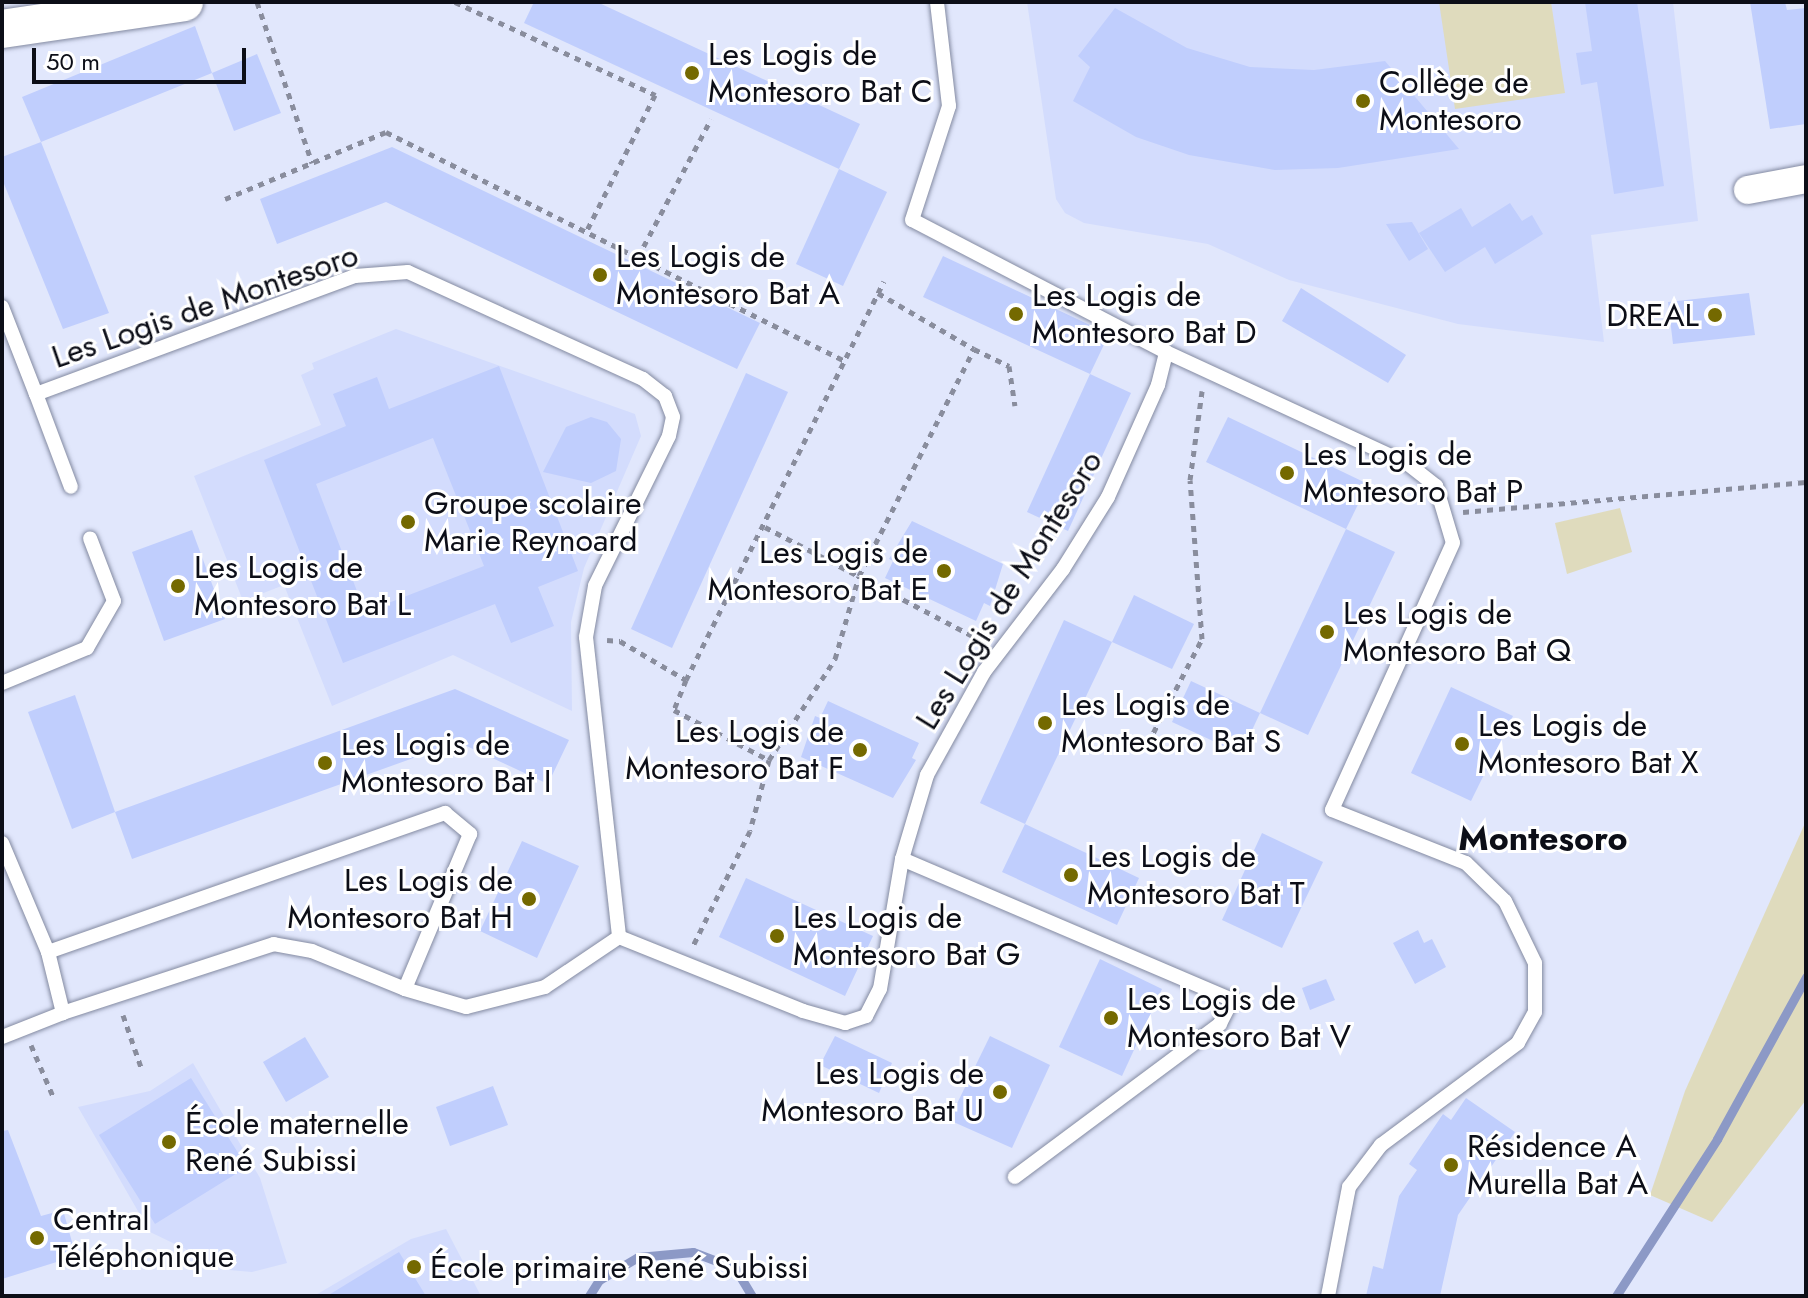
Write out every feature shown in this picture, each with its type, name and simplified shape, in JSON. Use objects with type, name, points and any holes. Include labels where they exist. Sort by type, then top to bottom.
[{"type":"main road","points":[[2,29],[184,2]]},
{"type":"street","points":[[1748,190],[1806,179]]},
{"type":"lane","points":[[937,2],[949,106],[912,220],[1166,352],[1408,464],[1436,486],[1446,514],[1453,543],[1332,810],[1466,863],[1505,901],[1535,963],[1535,1012],[1518,1043],[1381,1145],[1349,1187],[1328,1296]]},
{"type":"lane","name":"Les Logis de Montesoro","points":[[36,394],[355,276],[408,272],[643,379],[665,396],[673,417],[669,436],[595,586],[586,637],[619,937],[803,1011],[845,1023],[866,1016],[880,989],[902,859],[927,775],[1000,651],[1063,569],[1108,497],[1158,385],[1166,352]]},
{"type":"lane","name":"Les Logis de Montesoro","points":[[2,307],[71,487]]},
{"type":"lane","points":[[2,683],[87,648],[114,601],[90,538]]},
{"type":"lane","points":[[48,952],[445,813],[470,834],[405,989]]},
{"type":"lane","points":[[2,843],[48,952],[63,1013]]},
{"type":"lane","points":[[902,859],[1232,1000],[1220,1024],[1015,1177]]},
{"type":"lane","points":[[2,1037],[63,1013],[274,944],[312,951],[405,989],[466,1007],[545,987],[619,937]]},
{"type":"path","points":[[257,2],[312,163]]},
{"type":"path","points":[[455,2],[655,95],[586,232]]},
{"type":"path","points":[[638,257],[711,119]]},
{"type":"path","points":[[225,199],[386,132],[845,361]]},
{"type":"path","points":[[769,760],[674,710],[686,680],[765,527],[884,281]]},
{"type":"path","points":[[878,293],[1009,366],[1015,406]]},
{"type":"path","points":[[686,963],[750,831],[769,760],[835,659],[859,576],[974,349]]},
{"type":"path","points":[[1148,743],[1202,639],[1190,480],[1205,370]]},
{"type":"path","points":[[1446,514],[1806,482]]},
{"type":"path","points":[[765,527],[1000,651]]},
{"type":"path","points":[[586,637],[620,641],[686,680]]},
{"type":"path","points":[[116,995],[142,1070]]},
{"type":"path","points":[[25,1029],[53,1096]]},
{"type":"shaded area","name":"Collège de Montesoro","points":[[1027,2],[1673,2],[1698,221],[1591,235],[1604,342],[1458,324],[1289,280],[1208,244],[1084,223],[1065,213],[1056,199]]},
{"type":"shaded area","points":[[1439,2],[1551,2],[1565,93],[1455,109]]},
{"type":"shaded area","name":"Groupe scolaire Marie Reynoard","points":[[396,329],[635,414],[641,436],[584,568],[571,622],[572,711],[453,655],[332,706],[284,585],[243,601],[194,476],[321,425],[301,375],[314,369],[312,363]]},
{"type":"shaded area","points":[[1620,508],[1632,552],[1567,574],[1555,523]]},
{"type":"shaded area","points":[[1806,821],[1806,1100],[1712,1222],[1650,1195],[1685,1091]]},
{"type":"shaded area","name":"École maternelle René Subissi","points":[[193,1063],[260,1178],[287,1263],[252,1272],[229,1270],[150,1232],[78,1107],[150,1091]]},
{"type":"shaded area","name":"École primaire René Subissi","points":[[446,1229],[481,1296],[314,1296],[411,1239]]},
{"type":"building","name":"Les Logis de Montesoro Bat C","points":[[534,2],[597,2],[860,124],[839,169],[524,23]]},
{"type":"building","points":[[1585,2],[1637,2],[1664,186],[1614,194],[1597,82],[1581,85],[1576,53],[1592,51]]},
{"type":"building","points":[[1750,2],[1785,2],[1787,10],[1806,8],[1806,124],[1770,129]]},
{"type":"building","points":[[1115,8],[1187,48],[1250,67],[1314,70],[1385,61],[1459,149],[1338,168],[1275,170],[1189,155],[1136,137],[1073,101],[1090,67],[1078,56]]},
{"type":"building","points":[[195,26],[212,73],[41,142],[22,97]]},
{"type":"building","points":[[257,54],[281,113],[234,131],[212,73]]},
{"type":"building","points":[[41,142],[109,313],[63,329],[2,179],[2,157]]},
{"type":"building","name":"Les Logis de Montesoro Bat A","points":[[392,147],[760,323],[737,369],[386,202],[277,244],[260,199]]},
{"type":"building","name":"Les Logis de Montesoro Bat C","points":[[839,169],[887,192],[843,286],[796,264]]},
{"type":"building","points":[[1510,203],[1522,221],[1532,215],[1543,234],[1495,264],[1485,247],[1445,272],[1419,233],[1461,208],[1472,227]]},
{"type":"building","points":[[1412,222],[1428,249],[1409,261],[1386,224]]},
{"type":"building","name":"Les Logis de Montesoro Bat D","points":[[943,256],[1109,334],[1090,374],[923,297]]},
{"type":"building","points":[[1301,288],[1406,355],[1388,383],[1282,321]]},
{"type":"building","points":[[1749,293],[1755,335],[1673,344],[1668,302]]},
{"type":"building","points":[[499,366],[578,571],[538,587],[554,626],[511,643],[495,604],[343,663],[264,460],[346,426],[333,394],[377,377],[389,409]],"holes":[[[433,438],[484,566],[365,612],[316,484]]]},
{"type":"building","name":"Les Logis de Montesoro Bat A","points":[[746,373],[788,392],[672,648],[631,629]]},
{"type":"building","name":"Les Logis de Montesoro Bat D","points":[[1090,374],[1131,393],[1068,531],[1027,512]]},
{"type":"building","points":[[591,417],[607,422],[621,439],[616,471],[591,483],[543,472],[566,427]]},
{"type":"building","name":"Les Logis de Montesoro Bat P","points":[[1228,417],[1368,484],[1346,529],[1206,462]]},
{"type":"building","name":"Les Logis de Montesoro Bat E","points":[[912,521],[1003,564],[990,606],[984,603],[976,621],[885,578],[893,561],[889,559]]},
{"type":"building","name":"Les Logis de Montesoro Bat Q","points":[[1346,529],[1395,552],[1308,735],[1260,713]]},
{"type":"building","name":"Les Logis de Montesoro Bat L","points":[[192,530],[225,619],[164,641],[132,552]]},
{"type":"building","points":[[1134,595],[1194,624],[1172,669],[1112,642]]},
{"type":"building","name":"Les Logis de Montesoro Bat S","points":[[1064,620],[1112,642],[1025,824],[980,803]]},
{"type":"building","points":[[1191,681],[1260,713],[1241,754],[1172,722]]},
{"type":"building","name":"Les Logis de Montesoro Bat X","points":[[1451,687],[1513,716],[1471,801],[1411,773]]},
{"type":"building","name":"Les Logis de Montesoro Bat I","points":[[455,689],[569,740],[548,784],[458,742],[132,859],[115,812]]},
{"type":"building","points":[[75,695],[115,812],[72,829],[28,712]]},
{"type":"building","name":"Les Logis de Montesoro Bat F","points":[[828,701],[919,743],[912,758],[916,760],[893,798],[801,757],[815,716],[820,718]]},
{"type":"building","name":"Les Logis de Montesoro Bat T","points":[[1025,824],[1139,878],[1117,925],[1002,872]]},
{"type":"building","points":[[1262,833],[1323,862],[1282,948],[1222,920]]},
{"type":"building","name":"Les Logis de Montesoro Bat H","points":[[522,841],[579,866],[537,958],[480,931]]},
{"type":"building","name":"Les Logis de Montesoro Bat G","points":[[746,878],[873,936],[845,996],[719,937]]},
{"type":"building","points":[[1418,930],[1424,943],[1432,939],[1446,967],[1415,984],[1393,943]]},
{"type":"building","name":"Les Logis de Montesoro Bat V","points":[[1100,959],[1162,989],[1122,1076],[1059,1047]]},
{"type":"building","points":[[1326,979],[1335,1000],[1310,1010],[1302,988]]},
{"type":"building","points":[[835,1036],[892,1063],[879,1093],[820,1065]]},
{"type":"building","name":"Les Logis de Montesoro Bat U","points":[[990,1036],[1050,1065],[1012,1148],[949,1120]]},
{"type":"building","points":[[305,1037],[329,1077],[286,1102],[263,1062]]},
{"type":"building","points":[[191,1078],[247,1167],[155,1224],[99,1135]]},
{"type":"building","points":[[493,1086],[508,1125],[450,1146],[436,1107]]},
{"type":"building","points":[[1466,1098],[1515,1132],[1458,1215],[1440,1296],[1366,1296],[1373,1266],[1383,1269],[1399,1196],[1417,1170],[1409,1164],[1443,1114],[1451,1120]]},
{"type":"building","name":"Central Téléphonique","points":[[8,1130],[41,1216],[63,1210],[76,1256],[2,1279],[2,1131]]},
{"type":"building","points":[[399,1252],[426,1296],[327,1296]]},
{"type":"waterway","points":[[1616,1296],[1717,1139],[1806,977]]},
{"type":"waterway","points":[[589,1296],[599,1280],[638,1257],[693,1252],[735,1268],[752,1296]]},
{"type":"place","name":"Les Logis de Montesoro Bat C","points":[[692,73]]},
{"type":"place","name":"Collège de Montesoro","points":[[1363,101]]},
{"type":"place","name":"Les Logis de Montesoro Bat A","points":[[600,275]]},
{"type":"place","name":"Les Logis de Montesoro Bat D","points":[[1016,314]]},
{"type":"place","name":"DREAL","points":[[1715,315]]},
{"type":"place","name":"Les Logis de Montesoro Bat P","points":[[1287,473]]},
{"type":"place","name":"Groupe scolaire Marie Reynoard","points":[[408,522]]},
{"type":"place","name":"Les Logis de Montesoro Bat E","points":[[944,571]]},
{"type":"place","name":"Les Logis de Montesoro Bat L","points":[[178,586]]},
{"type":"place","name":"Les Logis de Montesoro Bat Q","points":[[1327,632]]},
{"type":"place","name":"Les Logis de Montesoro Bat S","points":[[1045,723]]},
{"type":"place","name":"Les Logis de Montesoro Bat X","points":[[1462,744]]},
{"type":"place","name":"Les Logis de Montesoro Bat F","points":[[860,750]]},
{"type":"place","name":"Les Logis de Montesoro Bat I","points":[[325,763]]},
{"type":"place","name":"Les Logis de Montesoro Bat T","points":[[1071,875]]},
{"type":"place","name":"Les Logis de Montesoro Bat H","points":[[529,899]]},
{"type":"place","name":"Les Logis de Montesoro Bat G","points":[[777,936]]},
{"type":"place","name":"Les Logis de Montesoro Bat V","points":[[1111,1018]]},
{"type":"place","name":"Les Logis de Montesoro Bat U","points":[[1000,1092]]},
{"type":"place","name":"École maternelle René Subissi","points":[[169,1142]]},
{"type":"place","name":"Résidence A Murella Bat A","points":[[1451,1165]]},
{"type":"place","name":"Central Téléphonique","points":[[37,1238]]},
{"type":"place","name":"École primaire René Subissi","points":[[414,1267]]},
{"type":"district","name":"Montesoro","points":[[1543,839]]}]
